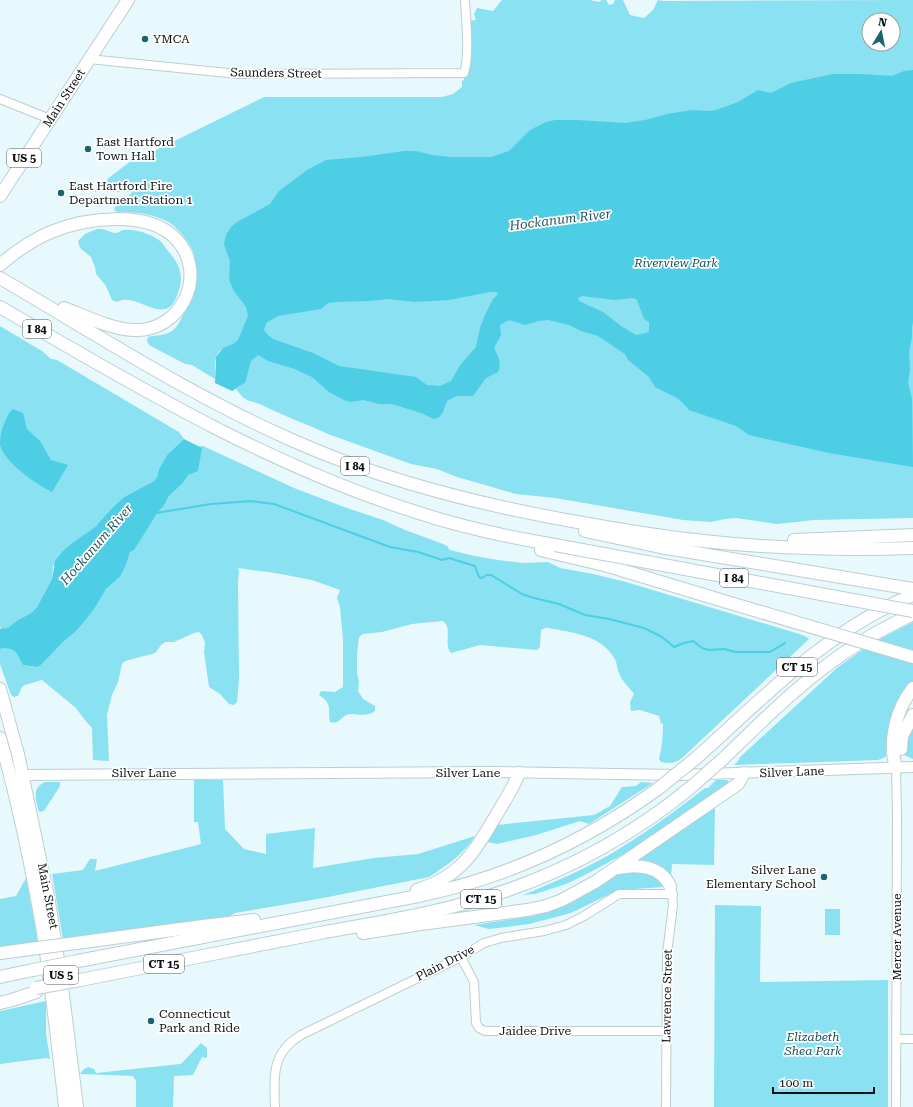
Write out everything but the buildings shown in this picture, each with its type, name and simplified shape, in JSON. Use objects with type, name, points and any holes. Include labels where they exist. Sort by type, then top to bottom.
[{"type":"highway","name":"Main Street","points":[[0,196],[128,0]]},
{"type":"highway","points":[[0,265],[32,242],[54,231],[80,224],[116,219],[140,221],[154,225],[165,231],[181,245],[190,266],[190,288],[181,307],[174,316],[165,322],[146,330],[118,328],[32,296]]},
{"type":"highway","name":"I 84","points":[[0,278],[191,389],[238,414],[286,437],[338,459],[388,477],[493,506],[657,536],[715,543],[819,548],[913,548]]},
{"type":"highway","name":"I 84","points":[[0,307],[152,395],[253,447],[347,488],[406,509],[456,524],[555,549],[913,611]]},
{"type":"highway","points":[[493,506],[551,523],[613,538],[913,589]]},
{"type":"highway","points":[[715,543],[752,540],[820,540],[913,535]]},
{"type":"highway","points":[[555,549],[913,657]]},
{"type":"highway","name":"CT 15","points":[[0,976],[448,890],[514,868],[578,840],[618,817],[659,788],[695,759],[782,679],[820,648],[862,621],[913,595]]},
{"type":"highway","name":"CT 15","points":[[0,995],[36,990],[57,984],[442,909],[514,888],[559,870],[602,848],[644,822],[690,788],[823,668],[869,637],[913,614]]},
{"type":"highway","points":[[896,768],[893,756],[896,723],[903,703],[913,688]]},
{"type":"highway","name":"Main Street","points":[[0,689],[22,775],[52,919],[66,1063],[65,1107]]},
{"type":"highway","points":[[896,768],[900,757],[902,736],[913,715]]},
{"type":"highway","name":"Main Street","points":[[0,738],[5,777],[26,842],[40,915],[55,1014],[77,1107]]},
{"type":"highway","points":[[348,909],[383,897],[423,888],[440,881],[457,870],[476,848],[513,786],[518,773]]},
{"type":"highway","points":[[247,948],[297,945],[396,927],[537,908],[555,902],[576,894],[616,868],[738,784],[744,773]]},
{"type":"highway","points":[[5,777],[22,775]]},
{"type":"highway","points":[[616,868],[632,866],[650,868],[662,875],[672,890]]},
{"type":"highway","points":[[0,953],[203,926],[313,916]]},
{"type":"highway","points":[[0,1003],[12,1000],[36,990]]},
{"type":"main road","name":"Silver Lane","points":[[22,775],[518,773],[659,776],[913,767]]},
{"type":"street","name":"Saunders Street","points":[[89,58],[238,74],[464,73],[466,68],[465,0]]},
{"type":"street","points":[[0,99],[50,119]]},
{"type":"street","name":"Mercer Avenue","points":[[896,768],[896,1107]]},
{"type":"street","name":"Plain Drive","points":[[275,1107],[274,1073],[277,1061],[283,1050],[291,1041],[484,943],[501,938],[544,931],[566,925],[584,916],[619,894],[672,890]]},
{"type":"street","name":"Lawrence Street","points":[[666,1107],[667,953],[673,906],[672,890]]},
{"type":"street","name":"Jaidee Drive","points":[[460,956],[474,982],[476,1023],[479,1028],[485,1031],[666,1031]]},
{"type":"street","points":[[896,1039],[913,1039]]},
{"type":"green space","name":"Riverview Park","points":[[502,0],[590,0],[599,2],[606,0],[609,5],[613,4],[615,0],[623,0],[630,15],[644,18],[653,10],[658,0],[913,0],[913,518],[814,520],[777,524],[736,518],[711,522],[683,520],[555,498],[516,494],[457,477],[437,469],[411,464],[328,434],[246,399],[236,389],[245,383],[229,346],[220,351],[217,355],[215,364],[215,379],[192,365],[185,364],[149,345],[147,341],[148,337],[169,333],[177,326],[182,317],[193,283],[195,272],[194,254],[184,237],[170,223],[149,215],[115,211],[114,209],[118,203],[125,201],[132,192],[94,192],[110,177],[140,154],[142,157],[264,97],[442,97],[453,94],[462,87],[462,81],[464,80],[468,21],[476,20],[474,14],[477,8],[493,11]]},
{"type":"green space","points":[[97,229],[115,233],[123,230],[138,231],[150,235],[161,242],[175,260],[181,274],[179,290],[170,307],[155,309],[130,300],[117,302],[112,300],[106,286],[96,274],[91,257],[80,248],[78,241],[85,234]]},
{"type":"green space","points":[[0,326],[42,351],[51,359],[57,360],[179,432],[184,439],[167,455],[154,481],[124,497],[95,527],[75,541],[53,566],[52,579],[37,607],[31,613],[18,620],[4,639],[0,626]]},
{"type":"green space","points":[[198,446],[203,446],[294,488],[383,520],[443,544],[450,550],[498,560],[524,563],[548,562],[560,568],[626,582],[796,633],[809,639],[682,758],[672,763],[661,762],[659,759],[663,723],[661,724],[659,716],[640,710],[631,711],[630,702],[634,694],[620,676],[615,659],[609,651],[595,640],[586,636],[549,628],[541,630],[540,647],[537,650],[480,645],[451,653],[448,645],[448,632],[446,624],[443,621],[412,624],[382,632],[363,634],[359,637],[357,654],[357,673],[359,682],[358,691],[363,699],[375,706],[375,711],[366,715],[350,714],[334,723],[330,722],[327,702],[319,695],[321,691],[335,692],[343,687],[343,639],[340,607],[337,598],[340,590],[312,580],[238,568],[239,679],[237,702],[234,705],[229,704],[220,694],[209,687],[204,652],[205,643],[199,632],[174,642],[165,642],[156,652],[125,661],[122,664],[118,682],[112,695],[107,715],[109,761],[93,760],[92,728],[76,708],[42,680],[22,687],[18,696],[14,697],[11,695],[0,664],[0,649],[12,650],[17,654],[23,665],[37,667],[41,665],[64,641],[74,633],[106,589],[120,577],[130,552],[165,504],[169,496],[183,483],[202,448]]},
{"type":"green space","points":[[913,622],[913,652],[876,641]]},
{"type":"green space","points":[[865,648],[913,662],[913,681],[906,689],[896,707],[890,725],[886,756],[884,758],[878,760],[734,765],[740,759],[738,759],[838,667]]},
{"type":"green space","points":[[913,721],[913,759],[904,755],[904,748]]},
{"type":"green space","points":[[194,780],[223,780],[225,829],[244,849],[266,854],[266,834],[315,828],[313,868],[374,858],[418,854],[475,836],[461,854],[429,877],[323,898],[235,913],[228,917],[63,939],[52,874],[83,870],[90,859],[97,859],[95,871],[201,844],[198,822],[194,822]]},
{"type":"green space","points":[[716,780],[727,780],[729,782],[729,787],[658,836],[566,884],[535,894],[523,895],[577,872],[609,855],[658,823],[705,788],[708,788]]},
{"type":"green space","points":[[45,782],[60,782],[60,786],[44,811],[39,812],[36,791]]},
{"type":"green space","points":[[641,782],[653,783],[589,824],[580,821],[536,835],[497,844],[487,842],[497,825],[594,815],[610,806],[622,787],[636,786]]},
{"type":"green space","points":[[715,807],[714,865],[672,864],[671,877],[638,862],[640,858]]},
{"type":"green space","points":[[633,870],[656,875],[664,887],[618,890],[571,913],[529,924],[489,929],[474,925],[533,916],[556,909],[575,901],[623,871]]},
{"type":"green space","points":[[26,878],[38,942],[0,947],[0,899],[16,896]]},
{"type":"green space","name":"Elizabeth Shea Park","points":[[715,905],[761,906],[760,982],[888,980],[888,1107],[714,1107]]},
{"type":"green space","points":[[825,909],[840,909],[840,935],[825,935]]},
{"type":"green space","points":[[46,1001],[46,1034],[50,1059],[46,1058],[0,1064],[0,1011]]},
{"type":"green space","points":[[201,1043],[207,1048],[207,1058],[202,1057],[193,1075],[174,1076],[173,1107],[136,1107],[136,1081],[133,1076],[80,1074],[88,1067],[94,1069],[96,1073],[180,1064]]},
{"type":"water","name":"Hockanum River","points":[[913,70],[913,322],[909,352],[910,369],[908,382],[912,399],[913,467],[829,453],[749,435],[736,426],[689,410],[677,398],[655,387],[649,377],[628,360],[625,354],[598,336],[581,331],[569,325],[548,320],[525,325],[509,320],[500,325],[501,335],[494,348],[500,363],[498,372],[486,378],[473,396],[456,396],[447,401],[442,414],[438,418],[434,419],[421,413],[392,404],[379,404],[363,400],[351,402],[344,400],[329,392],[312,377],[295,369],[268,361],[258,355],[251,361],[245,383],[232,391],[215,383],[216,357],[223,348],[238,340],[248,316],[246,307],[234,291],[230,282],[230,261],[224,244],[226,235],[231,227],[237,222],[270,204],[279,191],[307,170],[326,160],[404,151],[416,151],[432,155],[451,157],[491,157],[509,151],[530,130],[546,122],[555,120],[625,123],[692,110],[716,110],[738,102],[758,90],[771,93],[791,83],[833,74],[892,76],[904,71]],"holes":[[[497,292],[498,294],[493,299],[484,317],[476,347],[461,364],[451,381],[440,386],[427,385],[416,377],[339,366],[313,353],[273,339],[264,330],[266,323],[278,316],[321,309],[328,303],[389,299],[414,302],[449,300]],[[582,296],[614,300],[633,298],[637,300],[644,319],[649,322],[649,331],[636,335],[603,312],[579,301],[578,298]]]},
{"type":"water","points":[[13,409],[23,413],[27,429],[40,441],[51,460],[68,465],[52,492],[38,484],[14,466],[3,452],[0,445],[1,432],[10,412]]},
{"type":"water","name":"Hockanum River","points":[[184,439],[202,448],[198,471],[188,475],[183,483],[169,496],[134,550],[130,552],[120,577],[106,589],[94,609],[83,623],[41,665],[37,667],[23,665],[17,654],[12,650],[0,649],[0,629],[8,628],[18,620],[31,613],[37,607],[52,579],[55,561],[63,551],[95,527],[124,497],[154,481],[167,455]]},
{"type":"waterway","points":[[156,513],[211,504],[251,501],[274,504],[390,547],[418,552],[442,560],[449,558],[475,566],[479,577],[482,578],[487,575],[491,575],[522,594],[559,604],[585,615],[609,619],[644,628],[662,637],[674,647],[693,641],[702,648],[709,650],[725,649],[735,652],[770,652],[785,643]]},
{"type":"place","name":"YMCA","points":[[145,39]]},
{"type":"place","name":"East Hartford Town Hall","points":[[88,149]]},
{"type":"place","name":"East Hartford Fire Department Station 1","points":[[61,193]]},
{"type":"place","name":"Silver Lane Elementary School","points":[[824,877]]},
{"type":"place","name":"Connecticut Park and Ride","points":[[151,1021]]}]
